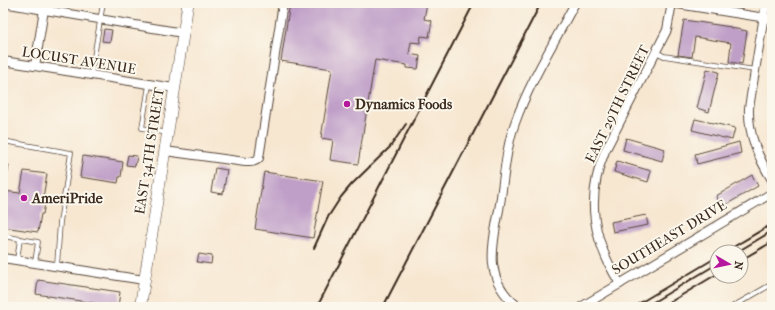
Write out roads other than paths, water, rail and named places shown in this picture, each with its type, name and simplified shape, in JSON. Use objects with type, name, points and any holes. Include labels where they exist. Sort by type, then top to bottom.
[{"type":"main road","name":"EAST 34TH STREET","points":[[140,306],[188,3]]},
{"type":"street","points":[[3,3],[44,6],[101,19],[183,33]]},
{"type":"street","points":[[165,151],[250,162],[259,158],[283,3]]},
{"type":"street","points":[[518,306],[509,300],[501,288],[493,264],[494,246],[509,145],[514,124],[525,99],[575,3]]},
{"type":"street","points":[[671,3],[768,18]]},
{"type":"street","name":"EAST 29TH STREET","points":[[620,284],[609,266],[598,238],[594,216],[594,187],[600,161],[667,30],[671,3]]},
{"type":"street","points":[[766,3],[768,18],[755,70],[749,108],[750,126],[756,150],[762,164],[772,180]]},
{"type":"street","points":[[35,66],[44,6]]},
{"type":"street","name":"LOCUST AVENUE","points":[[3,61],[174,88]]},
{"type":"street","name":"SOUTHEAST DRIVE","points":[[581,307],[772,193]]},
{"type":"street","points":[[3,258],[144,280]]},
{"type":"lane","points":[[91,75],[103,3]]},
{"type":"lane","points":[[656,52],[664,56],[755,70]]},
{"type":"lane","points":[[149,85],[142,128],[168,133]]},
{"type":"lane","points":[[3,141],[71,153],[60,222],[57,266]]},
{"type":"lane","points":[[3,236],[38,242],[35,263]]},
{"type":"lane","points":[[17,260],[20,239]]},
{"type":"lane","points":[[732,307],[772,284]]},
{"type":"railway","points":[[317,307],[474,3]]},
{"type":"railway","points":[[383,307],[541,3]]},
{"type":"railway","points":[[314,248],[328,217],[341,197],[352,184],[390,147],[406,124]]},
{"type":"railway","points":[[738,244],[772,224]]},
{"type":"railway","points":[[749,245],[772,231]]},
{"type":"railway","points":[[749,255],[772,242]]},
{"type":"railway","points":[[633,307],[709,262]]},
{"type":"railway","points":[[645,307],[709,269]]},
{"type":"railway","points":[[662,307],[709,279]]},
{"type":"place","name":"Dynamics Foods","points":[[347,104]]},
{"type":"place","name":"AmeriPride","points":[[24,198]]}]
